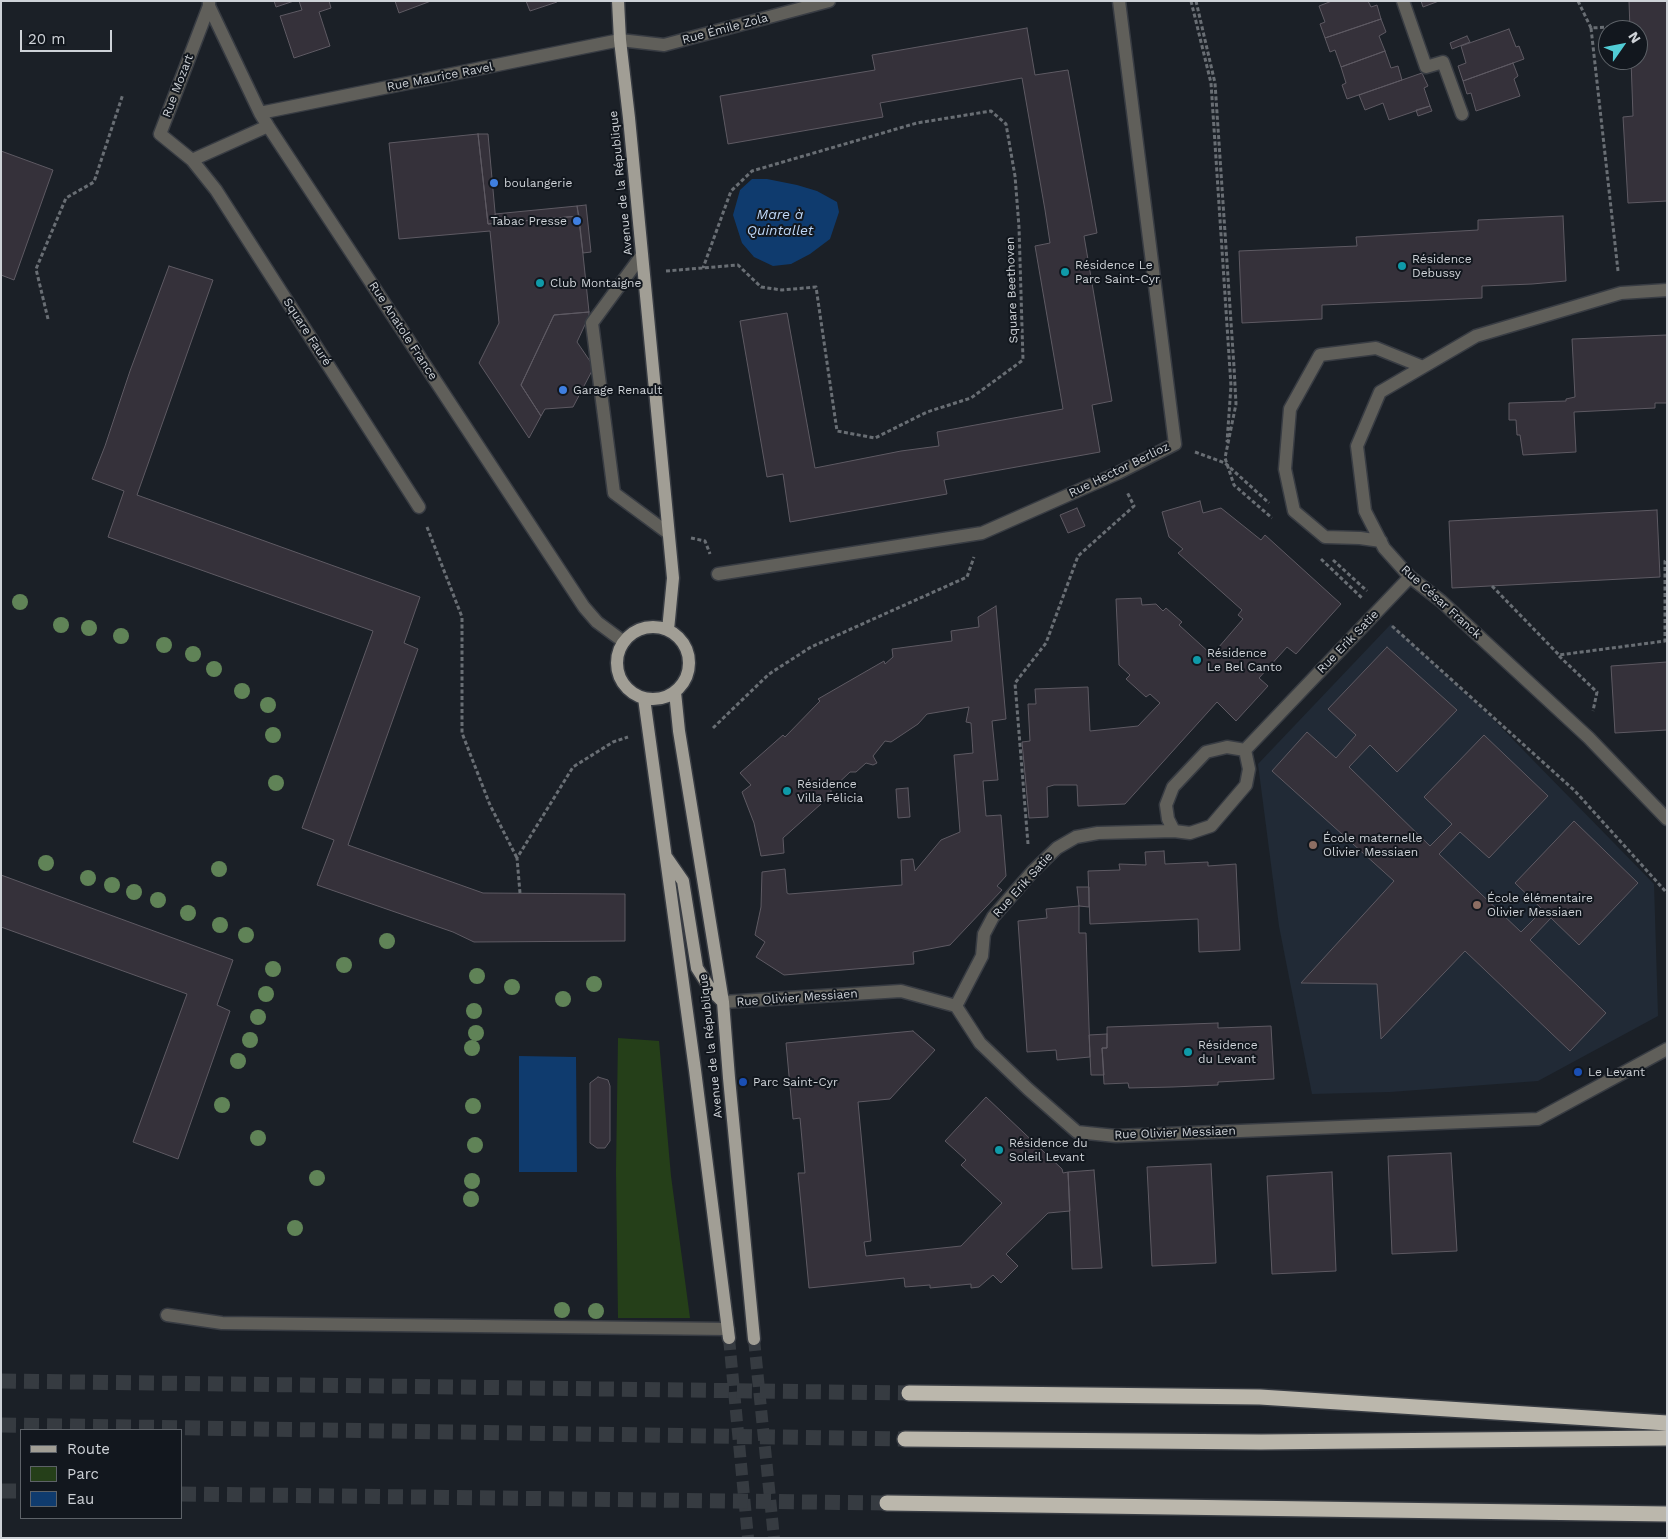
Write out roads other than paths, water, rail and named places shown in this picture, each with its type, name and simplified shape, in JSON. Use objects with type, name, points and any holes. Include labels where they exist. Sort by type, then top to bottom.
[{"type":"highway","points":[[909,1393],[1260,1397],[1667,1424]]},
{"type":"highway","points":[[904,1439],[1262,1442],[1667,1438]]},
{"type":"highway","points":[[888,1503],[1667,1514]]},
{"type":"main road","name":"Avenue de la République","points":[[618,1],[620,40],[673,578],[668,630]]},
{"type":"main road","points":[[656,627],[668,630],[678,637],[686,647],[689,659],[688,671],[684,682],[675,692],[666,697],[644,698],[633,693],[625,686],[619,675],[617,664],[619,652],[624,642],[633,633],[644,628],[656,627]]},
{"type":"main road","name":"Avenue de la République","points":[[675,692],[679,731],[723,1002],[754,1339]]},
{"type":"main road","name":"Avenue de la République","points":[[644,698],[729,1334]]},
{"type":"main road","points":[[666,856],[683,881],[697,968],[711,990],[723,1002]]},
{"type":"street","name":"Rue Émile Zola","points":[[620,40],[664,45],[829,1]]},
{"type":"street","name":"Rue Hector Berlioz","points":[[718,574],[982,533],[1118,473],[1174,444],[1119,1]]},
{"type":"street","points":[[1403,1],[1426,67],[1443,62],[1462,114]]},
{"type":"street","name":"Rue Anatole France","points":[[209,4],[260,113],[268,126],[584,607],[597,622],[624,642]]},
{"type":"street","name":"Rue Mozart","points":[[192,160],[160,134],[209,4]]},
{"type":"street","name":"Rue Maurice Ravel","points":[[260,113],[620,40]]},
{"type":"street","points":[[192,160],[268,126]]},
{"type":"street","name":"Square Fauré","points":[[192,160],[216,190],[419,507]]},
{"type":"street","points":[[642,255],[592,323],[614,494],[668,533]]},
{"type":"street","name":"Rue César Franck","points":[[1667,290],[1621,293],[1568,307],[1476,336],[1380,392],[1357,446],[1365,511],[1384,548],[1410,577],[1440,601],[1589,738],[1667,819]]},
{"type":"street","points":[[1381,542],[1360,538],[1325,537],[1294,511],[1285,469],[1290,409],[1320,355],[1376,348],[1423,367]]},
{"type":"street","name":"Rue Erik Satie","points":[[956,1006],[982,956],[984,934],[993,917],[1030,874],[1057,848],[1076,838],[1098,833],[1174,831],[1190,833],[1211,826],[1246,785],[1249,769],[1245,750],[1410,577]]},
{"type":"street","points":[[1174,831],[1168,819],[1166,806],[1173,787],[1206,752],[1227,747],[1245,750]]},
{"type":"street","name":"Rue Olivier Messiaen","points":[[723,1002],[901,991],[956,1006],[980,1043],[1077,1132],[1116,1136],[1538,1119],[1667,1049]]},
{"type":"street","points":[[167,1315],[222,1323],[729,1334]]},
{"type":"water","name":"Mare à Quintallet","points":[[752,179],[767,179],[797,185],[817,191],[837,202],[839,212],[830,239],[810,254],[791,264],[773,266],[754,257],[742,243],[733,215],[740,190]]},
{"type":"water","points":[[519,1056],[576,1057],[577,1172],[519,1172]]},
{"type":"tunnel","points":[[729,1338],[748,1538]]},
{"type":"tunnel","points":[[754,1339],[774,1538]]},
{"type":"tunnel","points":[[1,1381],[909,1393]]},
{"type":"tunnel","points":[[1,1425],[905,1439]]},
{"type":"tunnel","points":[[1,1491],[20,1491]]},
{"type":"tunnel","points":[[182,1494],[887,1503]]},
{"type":"place","name":"boulangerie","points":[[494,183]]},
{"type":"place","name":"Tabac Presse","points":[[577,221]]},
{"type":"place","name":"Résidence Debussy","points":[[1402,266]]},
{"type":"place","name":"Résidence Le Parc Saint-Cyr","points":[[1065,272]]},
{"type":"place","name":"Club Montaigne","points":[[540,283]]},
{"type":"place","name":"Garage Renault","points":[[563,390]]},
{"type":"place","name":"Résidence Le Bel Canto","points":[[1197,660]]},
{"type":"place","name":"Résidence Villa Félicia","points":[[787,791]]},
{"type":"place","name":"École maternelle Olivier Messiaen","points":[[1313,845]]},
{"type":"place","name":"École élémentaire Olivier Messiaen","points":[[1477,905]]},
{"type":"place","name":"Résidence du Levant","points":[[1188,1052]]},
{"type":"place","name":"Le Levant","points":[[1578,1072]]},
{"type":"place","name":"Parc Saint-Cyr","points":[[743,1082]]},
{"type":"place","name":"Résidence du Soleil Levant","points":[[999,1150]]}]
